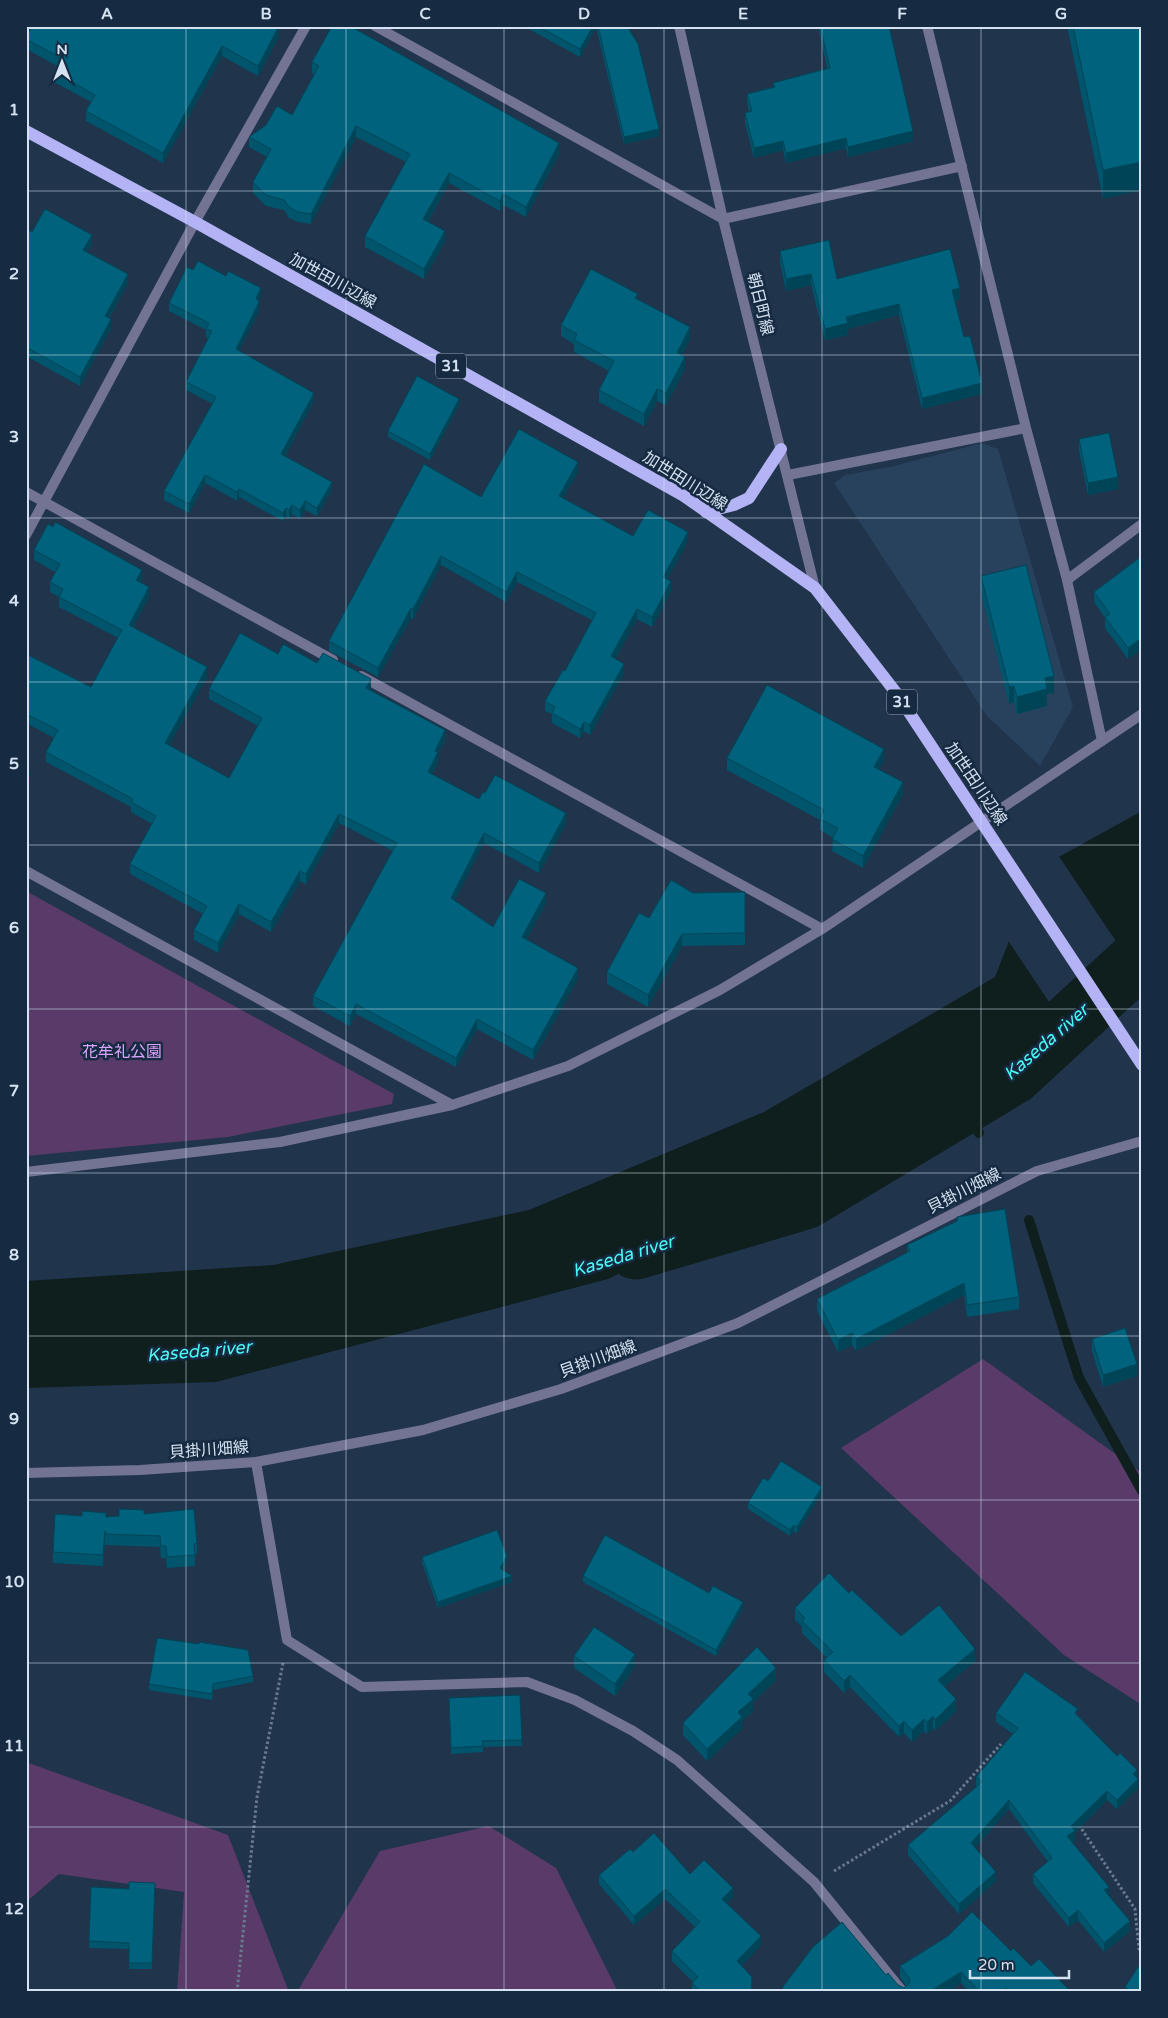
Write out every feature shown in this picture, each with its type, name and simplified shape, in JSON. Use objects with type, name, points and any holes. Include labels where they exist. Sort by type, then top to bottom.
[{"type":"main road","name":"加世田川辺線","points":[[26,131],[195,222],[684,496],[815,588],[896,694],[1002,851],[1142,1065]]},
{"type":"main road","points":[[706,512],[734,505],[749,498],[781,449]]},
{"type":"street","points":[[26,534],[195,222],[306,26]]},
{"type":"street","points":[[375,26],[723,219],[962,166]]},
{"type":"street","name":"朝日町線","points":[[679,26],[723,219],[815,588]]},
{"type":"street","points":[[927,26],[1026,428],[1067,580],[1102,741]]},
{"type":"street","points":[[788,476],[1026,428]]},
{"type":"street","points":[[26,492],[822,930]]},
{"type":"street","points":[[1067,580],[1142,524]]},
{"type":"street","points":[[26,1172],[280,1142],[452,1104],[568,1066],[720,990],[822,930],[1142,714]]},
{"type":"street","points":[[26,871],[452,1104]]},
{"type":"street","name":"貝掛川畑線","points":[[26,1472],[140,1470],[256,1462],[423,1430],[561,1389],[738,1323],[1037,1171],[1142,1141]]},
{"type":"street","points":[[256,1462],[287,1640],[362,1687],[527,1682],[575,1700],[633,1732],[676,1760],[814,1882],[903,1992]]},
{"type":"path","points":[[237,1992],[257,1797],[287,1640]]},
{"type":"path","points":[[814,1882],[950,1801],[1001,1744]]},
{"type":"path","points":[[1078,1823],[1135,1909],[1139,1949],[1142,1950]]},
{"type":"shaded area","points":[[982,443],[998,449],[1073,707],[1040,766],[987,716],[834,483],[845,475],[894,466]]},
{"type":"green space","name":"花牟礼公園","points":[[26,891],[394,1094],[392,1104],[228,1137],[26,1156]]},
{"type":"green space","points":[[983,1359],[1142,1473],[1142,1705],[1064,1655],[841,1448]]},
{"type":"green space","points":[[26,1762],[228,1835],[289,1992],[177,1992],[184,1892],[59,1874],[26,1902]]},
{"type":"green space","points":[[489,1826],[556,1868],[618,1992],[297,1992],[380,1851]]},
{"type":"water","points":[[1142,811],[1142,997],[1041,1065],[608,1279],[216,1382],[26,1388],[26,1281],[273,1265],[529,1210],[764,1112],[995,977],[1037,869]]},
{"type":"pier","points":[[1058,855],[1142,980],[1142,1000],[1077,1044],[1007,939],[1035,868]]},
{"type":"building","points":[[32,26],[279,26],[258,66],[222,46],[163,153],[86,111],[95,95],[54,72],[61,58],[26,39]]},
{"type":"building","points":[[332,26],[350,26],[559,143],[526,207],[503,194],[500,201],[449,173],[423,219],[445,231],[424,269],[365,236],[410,154],[356,126],[311,214],[298,212],[289,207],[284,200],[266,195],[253,182],[271,149],[249,137],[266,125],[277,106],[292,115],[319,66],[312,62]]},
{"type":"building","points":[[537,26],[593,26],[580,49]]},
{"type":"building","points":[[598,26],[627,26],[638,44],[659,129],[624,137]]},
{"type":"building","points":[[820,26],[889,26],[913,131],[848,147],[846,138],[786,153],[783,141],[754,148],[745,113],[752,111],[747,94],[775,87],[773,83],[830,68]]},
{"type":"building","points":[[1073,26],[1142,26],[1142,162],[1103,170]]},
{"type":"building","points":[[45,209],[92,235],[83,250],[128,274],[105,316],[111,319],[80,377],[26,347],[26,229],[32,232]]},
{"type":"building","points":[[829,240],[837,279],[950,249],[960,288],[952,290],[964,337],[970,336],[982,383],[922,398],[899,304],[846,317],[848,323],[825,329],[811,274],[786,279],[780,251]]},
{"type":"building","points":[[198,261],[226,276],[228,271],[261,288],[256,298],[259,302],[236,349],[314,393],[281,454],[332,482],[317,508],[305,501],[300,510],[292,505],[289,510],[286,508],[283,513],[239,489],[237,492],[205,475],[189,504],[164,491],[216,397],[186,382],[212,331],[206,329],[209,323],[169,303],[187,267],[193,270]]},
{"type":"building","points":[[591,269],[638,294],[635,298],[690,327],[677,353],[685,357],[666,393],[657,389],[644,414],[599,390],[614,361],[574,340],[577,334],[561,325]]},
{"type":"building","points":[[417,376],[459,399],[430,454],[388,431]]},
{"type":"building","points":[[519,429],[578,462],[559,496],[633,536],[648,510],[688,532],[663,577],[671,581],[652,617],[637,609],[611,656],[624,664],[590,725],[584,722],[580,729],[552,713],[555,707],[545,701],[563,670],[565,671],[596,613],[517,572],[506,592],[441,556],[413,609],[411,608],[378,668],[329,641],[424,464],[481,497]]},
{"type":"building","points":[[1109,433],[1118,477],[1088,483],[1079,439]]},
{"type":"building","points":[[55,522],[142,570],[136,580],[149,587],[129,625],[207,667],[165,743],[229,778],[262,718],[209,689],[240,633],[278,654],[283,644],[317,663],[323,653],[371,679],[366,688],[445,730],[435,751],[438,752],[428,772],[479,799],[483,792],[485,793],[495,775],[566,813],[539,863],[484,833],[451,898],[493,927],[519,879],[546,893],[522,937],[578,968],[533,1050],[477,1019],[456,1058],[356,1004],[350,1016],[313,996],[397,843],[339,814],[306,874],[300,871],[271,922],[239,904],[218,943],[194,930],[207,906],[130,864],[156,816],[131,802],[133,799],[46,752],[58,730],[26,714],[26,654],[91,687],[122,630],[59,597],[63,589],[50,582],[60,564],[34,550],[48,524],[53,527]]},
{"type":"building","points":[[1142,556],[1142,638],[1128,648],[1105,617],[1110,614],[1094,592]]},
{"type":"building","points":[[1026,565],[1054,676],[1045,678],[1047,689],[1017,697],[1014,686],[1009,687],[981,576]]},
{"type":"building","points":[[767,685],[884,749],[874,767],[903,782],[863,856],[832,839],[838,828],[820,819],[824,810],[727,758]]},
{"type":"building","points":[[26,770],[30,772],[26,778]]},
{"type":"building","points":[[671,880],[693,893],[745,892],[745,933],[682,934],[648,995],[607,972],[639,913],[649,918]]},
{"type":"building","points":[[1005,1209],[1019,1297],[967,1305],[964,1283],[856,1339],[852,1333],[838,1340],[817,1299],[910,1251],[907,1245],[957,1221],[957,1217]]},
{"type":"building","points":[[1125,1328],[1137,1364],[1103,1375],[1092,1339]]},
{"type":"building","points":[[781,1461],[822,1487],[797,1527],[794,1525],[790,1530],[748,1503],[763,1478],[768,1481]]},
{"type":"building","points":[[119,1509],[144,1510],[144,1514],[194,1509],[197,1543],[194,1544],[195,1555],[167,1557],[166,1546],[161,1546],[160,1536],[105,1534],[105,1531],[103,1555],[53,1552],[55,1514],[82,1516],[82,1511],[106,1513],[106,1517],[119,1516]]},
{"type":"building","points":[[497,1530],[507,1556],[500,1568],[512,1576],[438,1602],[422,1557]]},
{"type":"building","points":[[605,1535],[709,1593],[713,1586],[743,1602],[716,1650],[583,1576]]},
{"type":"building","points":[[829,1573],[849,1593],[852,1590],[901,1636],[939,1605],[975,1649],[938,1680],[956,1699],[935,1720],[933,1716],[927,1722],[924,1719],[912,1730],[904,1721],[899,1726],[850,1675],[844,1681],[824,1660],[833,1652],[802,1621],[805,1618],[795,1608]]},
{"type":"building","points":[[594,1627],[635,1654],[615,1684],[574,1656]]},
{"type":"building","points":[[157,1638],[199,1644],[199,1642],[248,1650],[253,1676],[213,1684],[212,1694],[149,1684]]},
{"type":"building","points":[[757,1647],[776,1668],[748,1694],[753,1699],[738,1712],[742,1717],[707,1749],[683,1723]]},
{"type":"building","points":[[1025,1672],[1078,1709],[1075,1713],[1117,1756],[1120,1753],[1137,1770],[1133,1774],[1138,1779],[1117,1800],[1107,1791],[1071,1826],[1075,1831],[1067,1836],[1109,1887],[1104,1890],[1130,1921],[1104,1943],[1078,1910],[1069,1918],[1033,1874],[1052,1858],[1009,1800],[971,1843],[996,1872],[959,1904],[908,1845],[982,1782],[976,1777],[1018,1728],[996,1713]]},
{"type":"building","points":[[520,1695],[522,1740],[482,1741],[483,1746],[451,1748],[449,1698]]},
{"type":"building","points":[[654,1833],[690,1874],[704,1860],[733,1888],[722,1899],[761,1936],[737,1961],[752,1977],[751,1992],[701,1992],[692,1983],[698,1977],[672,1951],[700,1922],[665,1889],[634,1916],[599,1875],[630,1849],[633,1852]]},
{"type":"building","points":[[129,1882],[155,1883],[152,1963],[129,1963],[129,1943],[89,1941],[91,1887],[129,1889]]},
{"type":"building","points":[[972,1912],[1011,1951],[1013,1948],[1031,1966],[1039,1959],[1071,1992],[1010,1992],[1006,1988],[1003,1992],[980,1992],[961,1972],[929,1992],[787,1992],[782,1988],[813,1947],[842,1922],[886,1975],[888,1973],[898,1985],[904,1988],[909,1984],[910,1979],[900,1966],[948,1936]]},
{"type":"building","points":[[1142,1961],[1142,1992],[1132,1992],[1125,1987]]},
{"type":"waterway","name":"Kaseda river","points":[[636,1250],[805,1200],[1013,1075],[1142,956]]},
{"type":"waterway","points":[[963,1105],[979,1133]]},
{"type":"waterway","points":[[1029,1220],[1079,1378],[1142,1491]]}]
